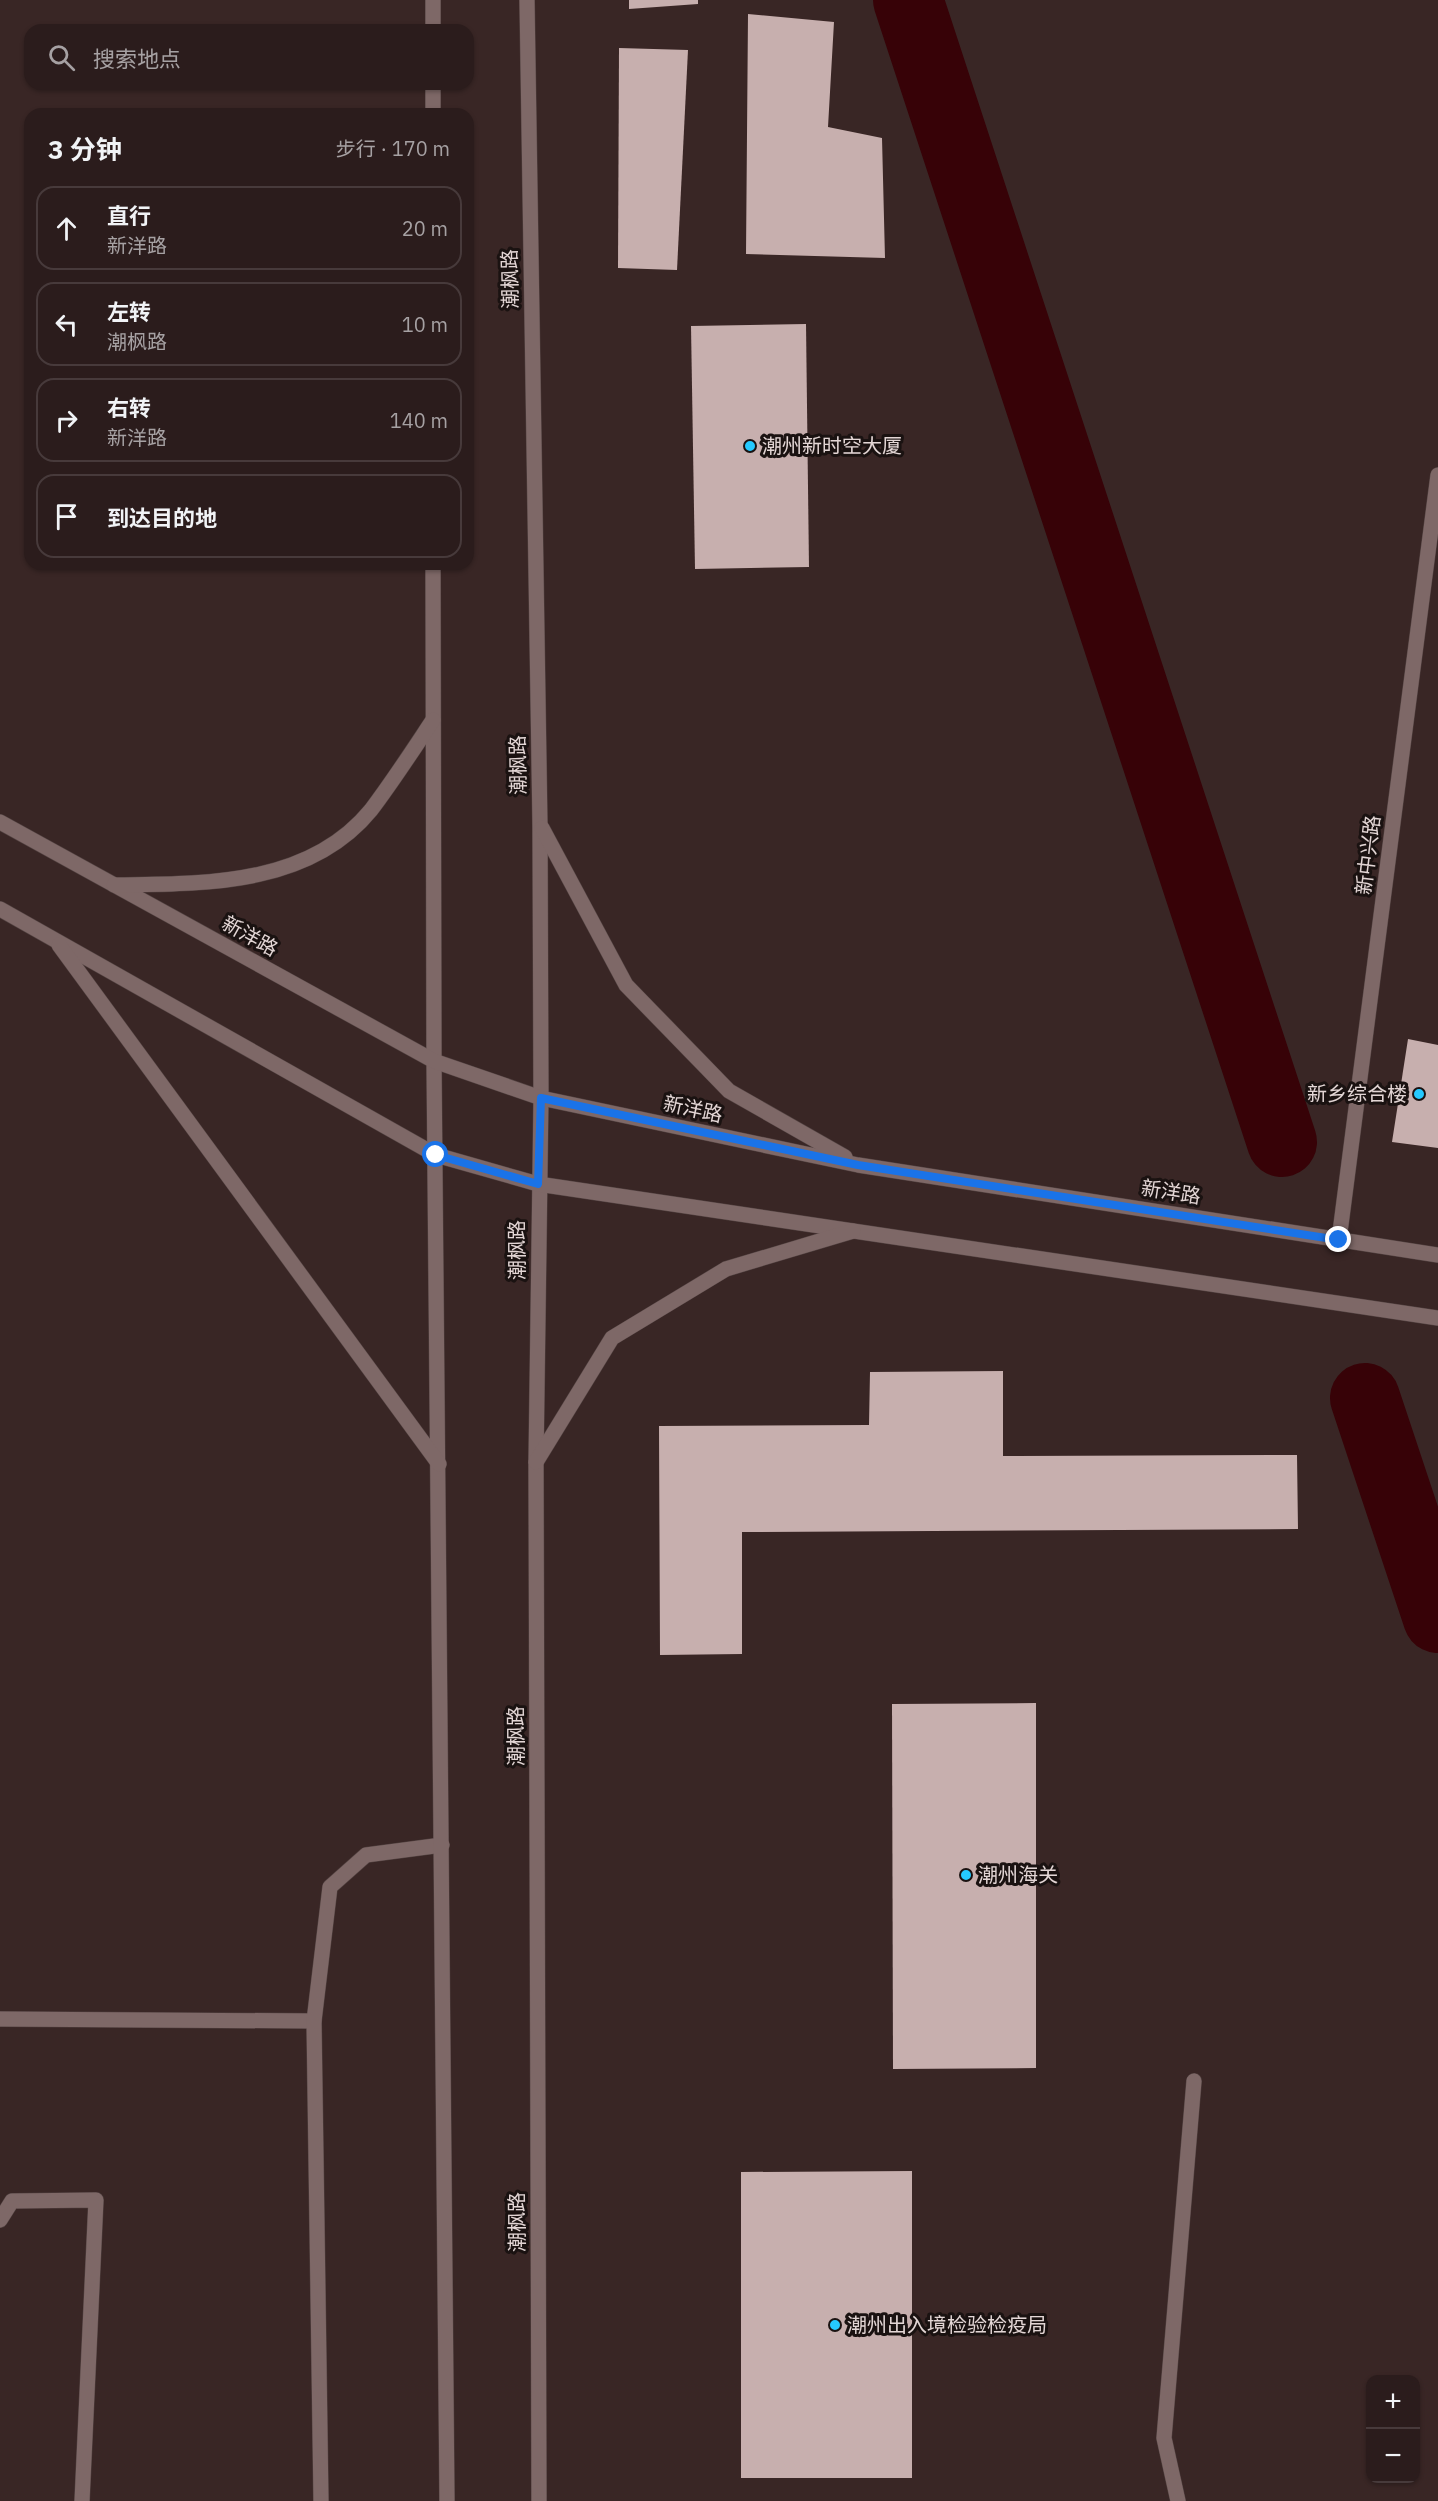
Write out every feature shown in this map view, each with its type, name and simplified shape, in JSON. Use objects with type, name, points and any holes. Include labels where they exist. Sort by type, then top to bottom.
[{"type":"main road","points":[[433,0],[433,24]]},
{"type":"main road","name":"潮枫路","points":[[527,0],[540,826],[541,1098],[538,1184],[536,1462],[538,2501]]},
{"type":"main road","points":[[433,90],[433,108]]},
{"type":"main road","name":"新中兴路","points":[[1339,1240],[1434,542],[1438,475]]},
{"type":"main road","points":[[433,570],[434,1061],[447,2501]]},
{"type":"main road","points":[[113,885],[190,885],[273,873],[325,851],[370,811],[434,720]]},
{"type":"main road","name":"新洋路","points":[[0,822],[434,1061],[541,1098],[858,1165],[1438,1255]]},
{"type":"main road","points":[[540,826],[626,985],[729,1091],[858,1165]]},
{"type":"main road","points":[[0,909],[436,1155],[538,1184],[1438,1318]]},
{"type":"main road","points":[[55,940],[439,1464]]},
{"type":"main road","points":[[536,1462],[612,1338],[726,1269],[857,1230]]},
{"type":"main road","points":[[321,2501],[314,2021],[330,1887],[366,1855],[442,1845]]},
{"type":"main road","points":[[0,2019],[314,2021]]},
{"type":"main road","points":[[1178,2501],[1164,2438],[1194,2081]]},
{"type":"main road","points":[[0,2220],[12,2200],[96,2200],[82,2501]]},
{"type":"building","points":[[629,0],[698,0],[698,4],[629,9]]},
{"type":"building","points":[[748,14],[834,22],[828,127],[882,138],[885,258],[746,254]]},
{"type":"building","points":[[619,48],[688,50],[677,270],[618,268]]},
{"type":"building","name":"潮州新时空大厦","points":[[806,324],[809,567],[695,569],[691,326]]},
{"type":"building","name":"新乡综合楼","points":[[1408,1039],[1438,1045],[1438,1148],[1392,1142]]},
{"type":"building","points":[[1003,1371],[1003,1456],[1297,1455],[1298,1529],[742,1532],[742,1654],[660,1655],[659,1426],[869,1425],[870,1372]]},
{"type":"building","points":[[1036,1703],[1036,2068],[893,2069],[892,1704]]},
{"type":"building","points":[[912,2171],[912,2478],[741,2478],[741,2172]]},
{"type":"waterway","points":[[908,0],[1282,1142]]},
{"type":"waterway","points":[[1365,1398],[1438,1618]]},
{"type":"place","name":"潮州新时空大厦","points":[[750,446]]},
{"type":"place","name":"新乡综合楼","points":[[1419,1094]]},
{"type":"place","name":"潮州海关","points":[[966,1875]]},
{"type":"place","name":"潮州出入境检验检疫局","points":[[835,2325]]},
{"type":"route","points":[[436,1155],[538,1184],[541,1098],[858,1165],[1339,1240]]}]
